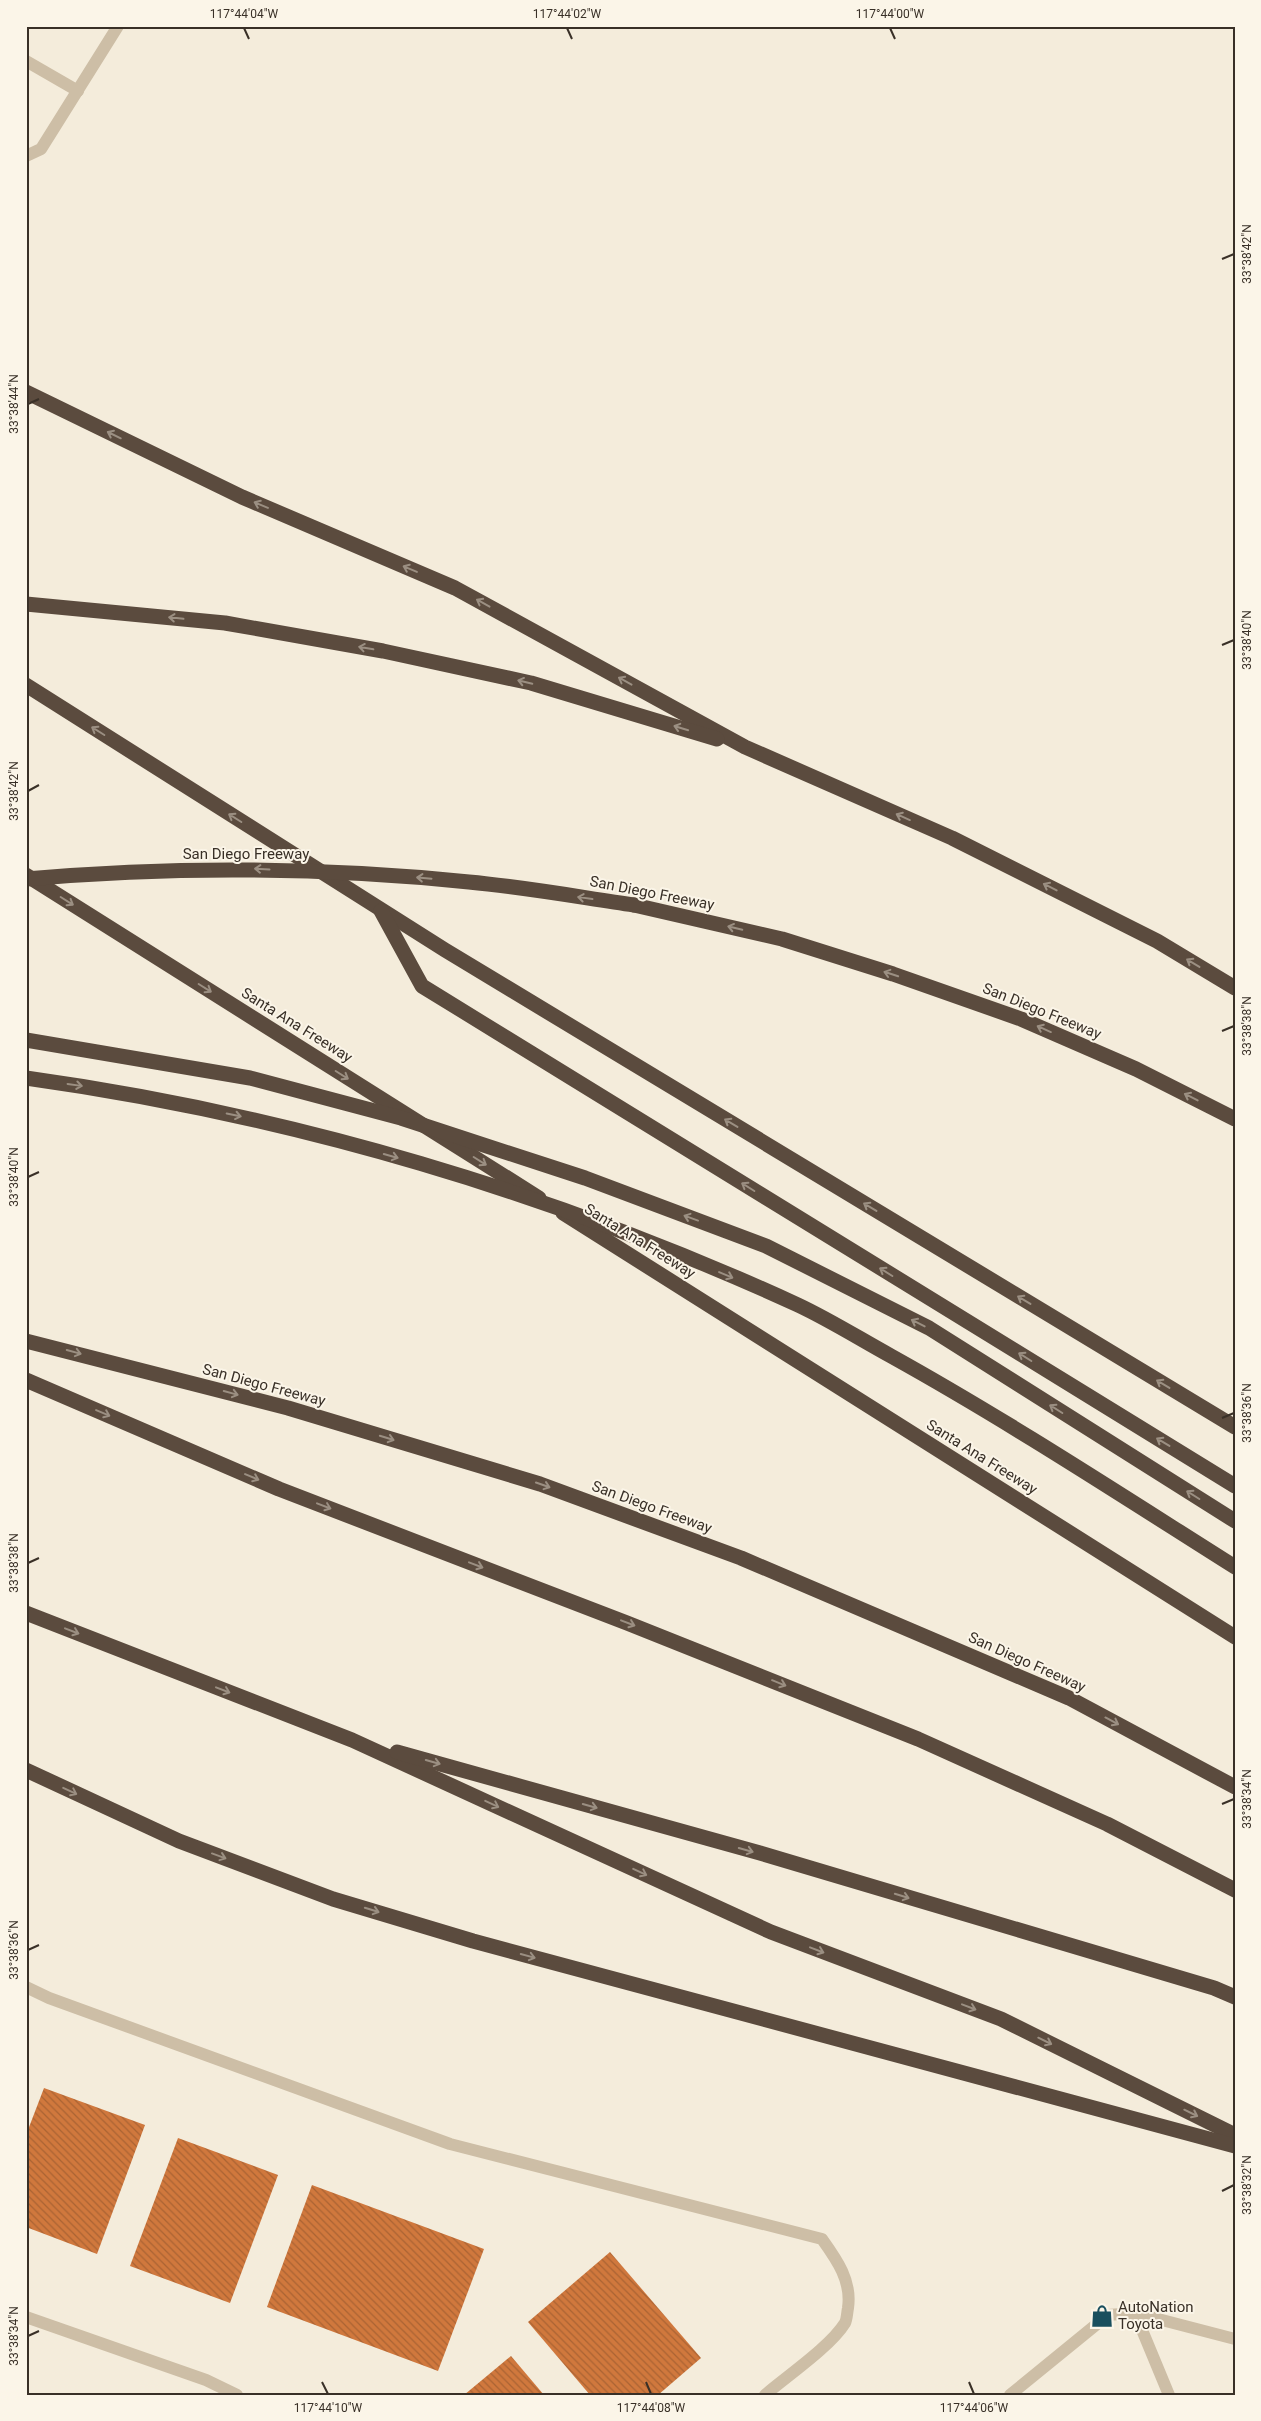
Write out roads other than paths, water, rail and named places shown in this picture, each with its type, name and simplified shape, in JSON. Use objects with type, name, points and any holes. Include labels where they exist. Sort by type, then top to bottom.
[{"type":"highway","points":[[26,392],[242,497],[455,588],[745,747],[952,838],[1156,941],[1235,988]]},
{"type":"highway","points":[[26,604],[225,623],[383,651],[531,683],[745,747]]},
{"type":"highway","points":[[26,685],[380,910],[1235,1428]]},
{"type":"highway","name":"San Diego Freeway","points":[[26,877],[251,868],[369,874],[470,882],[634,904],[782,939],[893,974],[1021,1018],[1136,1069],[1235,1120]]},
{"type":"highway","name":"Santa Ana Freeway","points":[[26,877],[1235,1637]]},
{"type":"highway","points":[[380,910],[422,986],[1235,1486]]},
{"type":"highway","points":[[26,1040],[250,1078],[401,1118],[584,1178],[766,1246],[929,1328],[1235,1521]]},
{"type":"highway","points":[[26,1078],[119,1091],[269,1122],[494,1186],[634,1236],[800,1306],[817,1315],[958,1394],[1235,1567]]},
{"type":"highway","name":"San Diego Freeway","points":[[26,1342],[288,1408],[558,1491],[741,1558],[1069,1698],[1235,1787]]},
{"type":"highway","points":[[26,1380],[279,1489],[918,1738],[1106,1824],[1235,1890]]},
{"type":"highway","points":[[26,1613],[352,1740],[771,1932],[1001,2019],[1235,2135]]},
{"type":"highway","points":[[352,1740],[769,1856],[1214,1988],[1235,1998]]},
{"type":"highway","points":[[26,1770],[179,1841],[334,1898],[482,1944],[1235,2146]]},
{"type":"lane","points":[[26,156],[41,149],[118,26]]},
{"type":"lane","points":[[26,61],[78,91]]},
{"type":"lane","points":[[26,1987],[49,1998],[450,2144],[822,2239],[836,2258],[846,2280],[850,2299],[846,2322],[830,2340],[765,2395]]},
{"type":"lane","points":[[1135,2313],[1168,2395]]},
{"type":"lane","points":[[1010,2395],[1108,2315],[1135,2313],[1235,2339]]},
{"type":"lane","points":[[26,2316],[206,2380],[237,2395]]},
{"type":"place","name":"AutoNation Toyota","points":[[1102,2316]]}]
